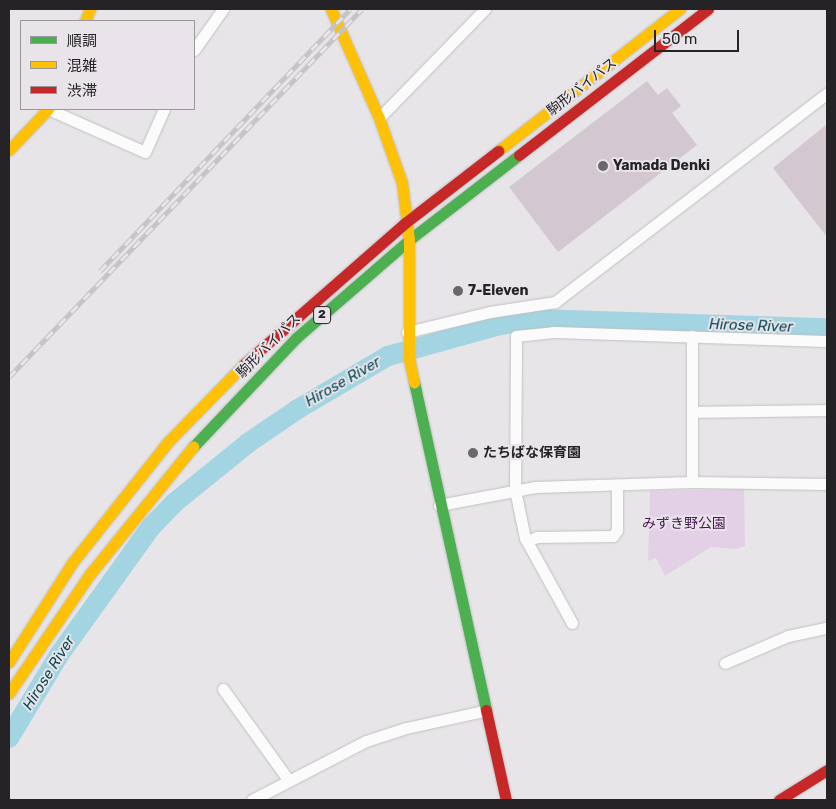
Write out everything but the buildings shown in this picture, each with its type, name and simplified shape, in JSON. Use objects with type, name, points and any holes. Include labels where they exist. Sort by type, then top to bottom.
[{"type":"main road","points":[[332,9],[379,118],[402,183],[405,223],[409,240],[409,359],[484,711],[506,800]]},
{"type":"main road","name":"駒形バイパス","points":[[9,662],[72,563],[167,443],[288,322],[405,223],[680,9]]},
{"type":"main road","name":"駒形バイパス","points":[[9,693],[90,574],[183,458],[296,338],[409,240],[708,9]]},
{"type":"main road","points":[[9,150],[47,110]]},
{"type":"main road","points":[[779,800],[827,770]]},
{"type":"street","points":[[195,49],[223,9]]},
{"type":"street","points":[[379,118],[485,9]]},
{"type":"street","points":[[408,336],[497,311],[555,302],[827,93]]},
{"type":"street","points":[[50,110],[145,152],[164,110]]},
{"type":"street","points":[[572,623],[527,541],[515,490],[516,336],[552,332],[827,341]]},
{"type":"street","points":[[692,336],[692,482]]},
{"type":"street","points":[[692,412],[827,410]]},
{"type":"street","points":[[440,505],[515,490],[692,482],[827,484]]},
{"type":"street","points":[[527,541],[536,537],[613,536],[617,530],[617,485]]},
{"type":"street","points":[[725,663],[788,636],[827,628]]},
{"type":"street","points":[[223,689],[289,781]]},
{"type":"street","points":[[252,800],[366,741],[406,728],[484,711]]},
{"type":"green space","name":"みずき野公園","points":[[744,489],[745,546],[736,549],[711,547],[665,576],[656,558],[648,561],[650,491]]},
{"type":"waterway","name":"Hirose River","points":[[9,738],[59,655],[151,527],[174,503],[248,443],[298,409],[388,356],[496,326],[534,319],[827,328]]},
{"type":"railway","points":[[100,271],[350,9]]},
{"type":"railway","points":[[9,377],[362,9]]},
{"type":"traffic: fast","points":[[193,447],[296,338],[409,240],[519,155]]},
{"type":"traffic: fast","points":[[414,382],[486,710]]},
{"type":"traffic: slow","points":[[85,20],[90,9]]},
{"type":"traffic: slow","points":[[331,9],[379,118],[402,183],[409,240],[409,359],[414,382]]},
{"type":"traffic: slow","points":[[498,151],[680,9]]},
{"type":"traffic: slow","points":[[9,150],[47,110]]},
{"type":"traffic: slow","points":[[9,662],[72,563],[167,443],[244,364]]},
{"type":"traffic: slow","points":[[9,693],[90,574],[193,447]]},
{"type":"traffic: jam","points":[[519,155],[708,9]]},
{"type":"traffic: jam","points":[[244,364],[405,223],[498,151]]},
{"type":"traffic: jam","points":[[486,710],[506,800]]},
{"type":"traffic: jam","points":[[779,800],[827,770]]},
{"type":"place","name":"Yamada Denki","points":[[603,166]]},
{"type":"place","name":"7-Eleven","points":[[458,291]]},
{"type":"place","name":"たちばな保育園","points":[[473,453]]}]
